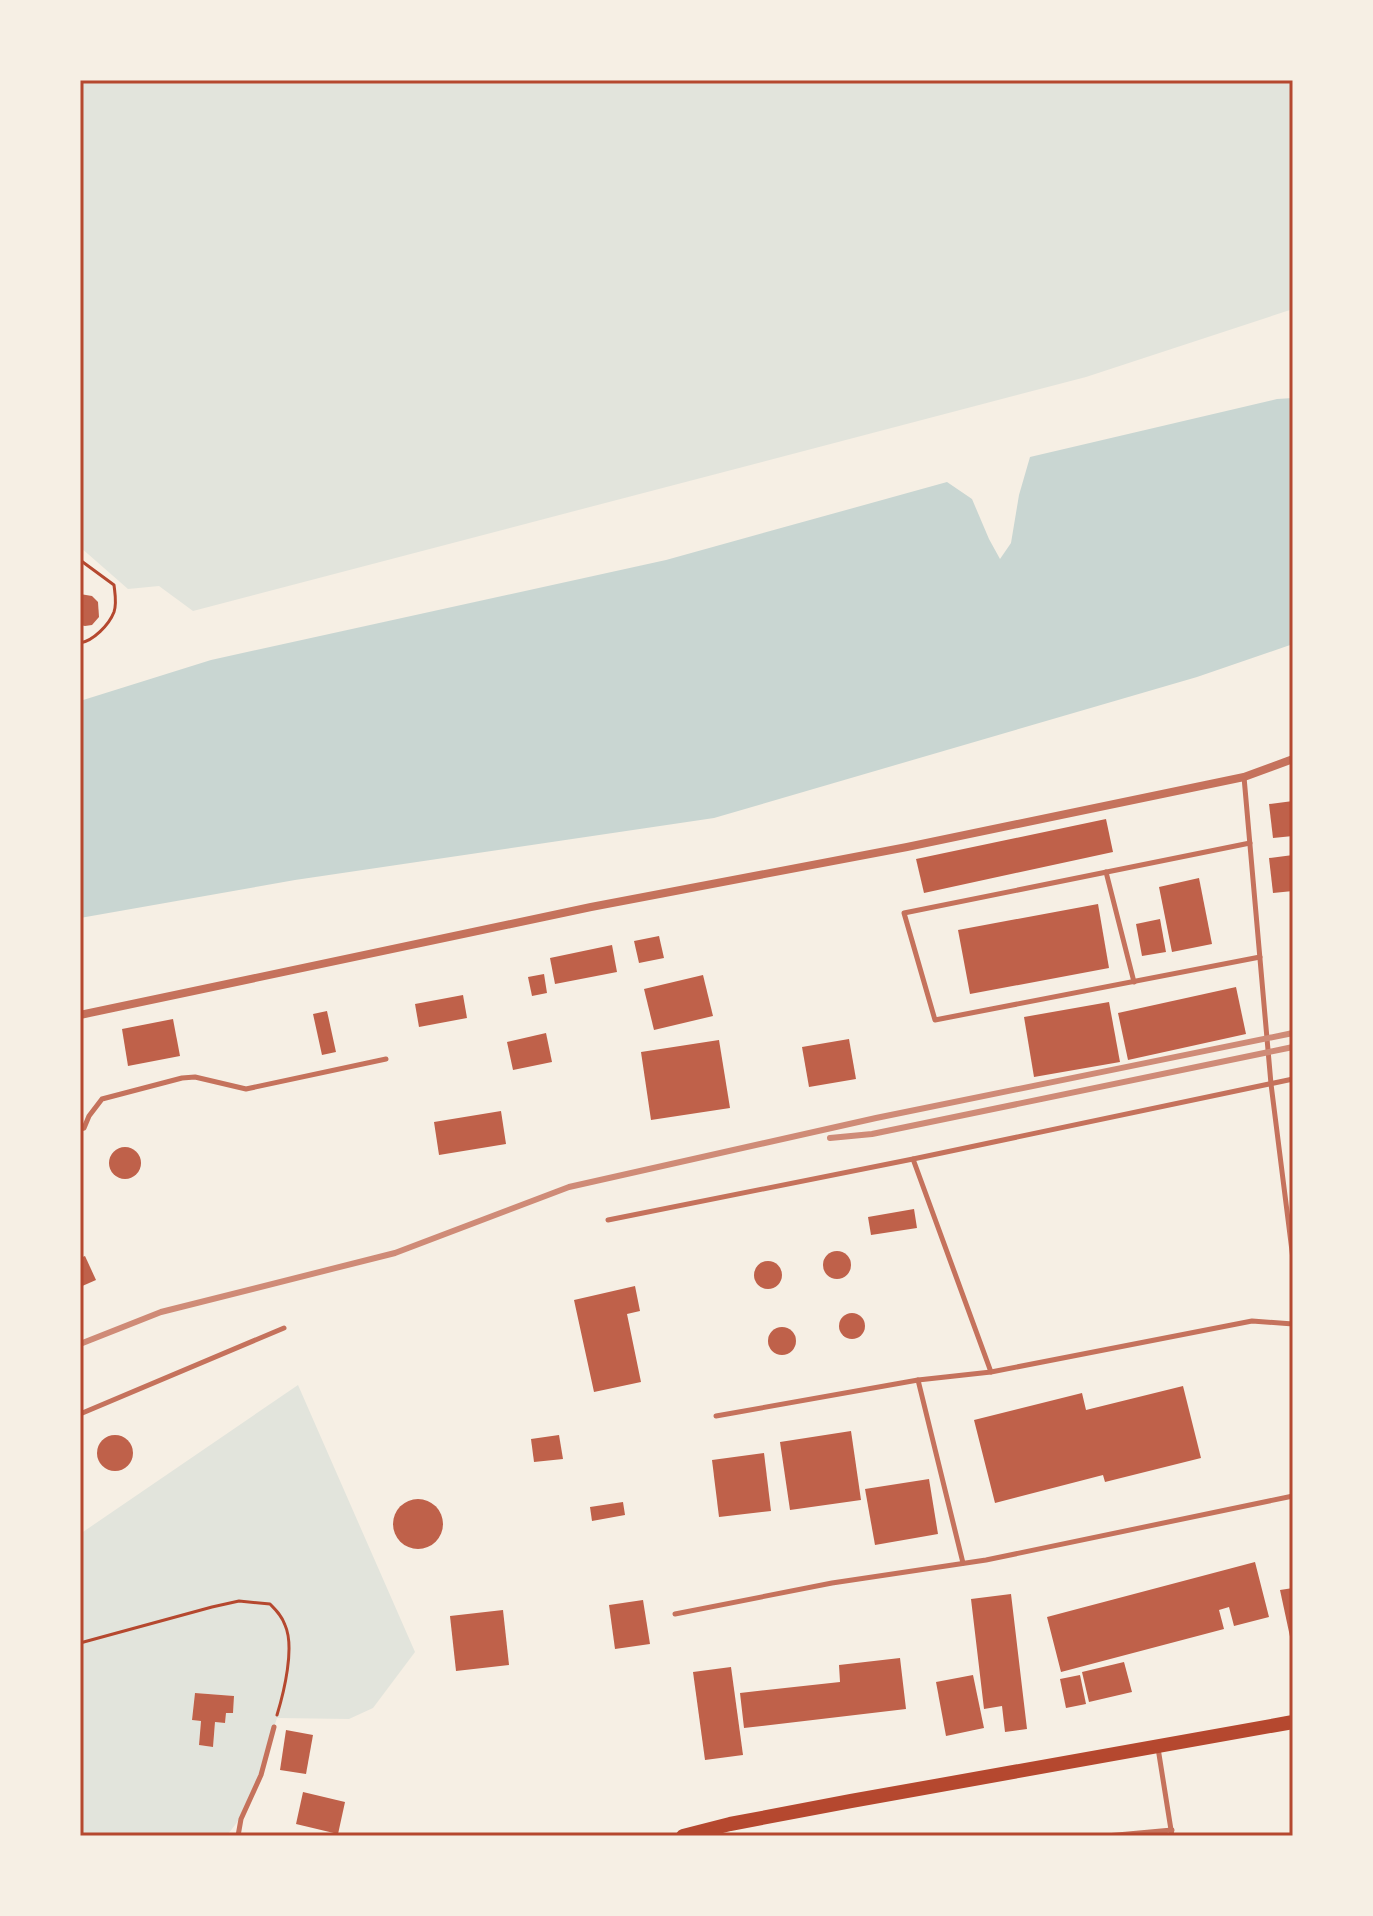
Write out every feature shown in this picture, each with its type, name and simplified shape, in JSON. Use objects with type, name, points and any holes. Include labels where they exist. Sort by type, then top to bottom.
[{"type":"main road","points":[[683,1836],[836,1804],[1293,1722]]},
{"type":"street","points":[[80,1015],[591,907],[907,847],[1244,777],[1293,759]]},
{"type":"lane","points":[[1244,777],[1271,1084],[1293,1259]]},
{"type":"lane","points":[[1250,843],[904,913],[935,1020],[1260,957]]},
{"type":"lane","points":[[1106,872],[1134,982]]},
{"type":"lane","points":[[80,1129],[84,1128],[102,1099],[182,1078],[195,1077],[246,1089],[386,1059]]},
{"type":"lane","points":[[608,1220],[1293,1079]]},
{"type":"lane","points":[[913,1159],[991,1372]]},
{"type":"lane","points":[[716,1416],[918,1380],[991,1372],[1252,1321],[1293,1324]]},
{"type":"lane","points":[[80,1414],[284,1328]]},
{"type":"lane","points":[[918,1380],[963,1563]]},
{"type":"lane","points":[[675,1614],[832,1583],[963,1563],[1293,1496]]},
{"type":"lane","points":[[238,1836],[241,1819],[261,1775],[274,1727]]},
{"type":"lane","points":[[1106,1836],[1172,1833],[1158,1747]]},
{"type":"path","points":[[80,560],[114,585],[116,598],[113,614],[98,633],[86,643],[80,643]]},
{"type":"path","points":[[80,1643],[239,1601],[270,1604],[287,1627],[289,1651],[282,1701],[274,1727]]},
{"type":"shaded area","points":[[80,80],[1293,80],[1293,309],[1086,377],[193,611],[159,586],[128,589],[80,547]]},
{"type":"shaded area","points":[[1293,398],[1293,644],[1197,677],[714,818],[295,880],[80,918],[80,701],[211,660],[666,560],[947,482],[972,499],[1000,559],[1011,543],[1019,495],[1030,457],[1277,399]]},
{"type":"shaded area","points":[[298,1385],[415,1652],[373,1708],[349,1719],[277,1718],[253,1794],[226,1836],[80,1836],[80,1534]],"holes":[[[195,1693],[234,1696],[233,1713],[226,1713],[225,1723],[215,1722],[213,1747],[199,1745],[201,1721],[192,1720]]]},
{"type":"building","points":[[80,594],[92,596],[98,602],[99,617],[92,625],[80,625]]},
{"type":"building","points":[[1293,801],[1293,836],[1273,838],[1269,804]]},
{"type":"building","points":[[1106,819],[1113,852],[924,893],[916,859]]},
{"type":"building","points":[[1293,855],[1293,891],[1273,893],[1269,858]]},
{"type":"building","points":[[1199,878],[1212,944],[1172,952],[1159,887]]},
{"type":"building","points":[[1098,904],[1109,968],[970,994],[958,930]]},
{"type":"building","points":[[1160,919],[1166,952],[1142,956],[1136,924]]},
{"type":"building","points":[[659,936],[664,958],[639,963],[634,941]]},
{"type":"building","points":[[612,945],[617,972],[555,984],[550,958]]},
{"type":"building","points":[[544,974],[547,993],[532,996],[528,977]]},
{"type":"building","points":[[703,975],[713,1016],[654,1030],[644,989]]},
{"type":"building","points":[[1236,987],[1246,1034],[1128,1060],[1118,1013]]},
{"type":"building","points":[[463,995],[467,1018],[419,1027],[415,1004]]},
{"type":"building","points":[[1109,1002],[1120,1062],[1034,1077],[1024,1017]]},
{"type":"building","points":[[327,1011],[336,1052],[322,1055],[313,1014]]},
{"type":"building","points":[[173,1019],[180,1056],[128,1066],[122,1029]]},
{"type":"building","points":[[546,1033],[552,1062],[513,1070],[507,1042]]},
{"type":"building","points":[[849,1039],[856,1079],[809,1087],[802,1047]]},
{"type":"building","points":[[719,1040],[730,1108],[651,1120],[641,1052]]},
{"type":"building","points":[[501,1111],[506,1144],[439,1155],[434,1122]]},
{"type":"building","points":[[125,1147],[136,1152],[141,1163],[136,1174],[125,1179],[114,1174],[109,1163],[114,1152]]},
{"type":"building","points":[[914,1209],[917,1228],[871,1235],[868,1217]]},
{"type":"building","points":[[837,1251],[847,1255],[851,1265],[847,1275],[837,1279],[827,1275],[823,1265],[827,1255]]},
{"type":"building","points":[[85,1256],[96,1280],[80,1287],[80,1258]]},
{"type":"building","points":[[768,1261],[778,1265],[782,1275],[778,1285],[768,1289],[758,1285],[754,1275],[758,1265]]},
{"type":"building","points":[[635,1286],[640,1311],[627,1314],[641,1382],[594,1392],[574,1300]]},
{"type":"building","points":[[852,1313],[862,1316],[865,1326],[862,1336],[852,1339],[842,1336],[839,1326],[842,1316]]},
{"type":"building","points":[[782,1327],[792,1331],[796,1341],[792,1351],[782,1355],[772,1351],[768,1341],[772,1331]]},
{"type":"building","points":[[1183,1386],[1201,1458],[1105,1482],[1103,1475],[995,1503],[974,1420],[1082,1393],[1086,1410]]},
{"type":"building","points":[[851,1431],[861,1500],[790,1510],[780,1442]]},
{"type":"building","points":[[115,1435],[127,1441],[133,1453],[127,1465],[115,1471],[103,1465],[97,1453],[103,1441]]},
{"type":"building","points":[[559,1435],[563,1459],[534,1462],[531,1439]]},
{"type":"building","points":[[764,1453],[771,1511],[719,1517],[712,1460]]},
{"type":"building","points":[[929,1479],[938,1534],[875,1545],[865,1489]]},
{"type":"building","points":[[418,1499],[436,1506],[443,1524],[436,1542],[418,1549],[400,1542],[393,1524],[400,1506]]},
{"type":"building","points":[[623,1502],[625,1515],[592,1521],[590,1507]]},
{"type":"building","points":[[1255,1562],[1269,1617],[1234,1626],[1229,1607],[1219,1610],[1224,1629],[1061,1672],[1047,1617]]},
{"type":"building","points":[[1293,1588],[1293,1646],[1292,1646],[1280,1590]]},
{"type":"building","points":[[1011,1594],[1027,1729],[1005,1732],[1002,1706],[984,1709],[971,1599]]},
{"type":"building","points":[[643,1600],[650,1644],[615,1649],[609,1605]]},
{"type":"building","points":[[503,1610],[509,1665],[456,1671],[450,1616]]},
{"type":"building","points":[[900,1658],[906,1709],[744,1728],[740,1693],[840,1682],[839,1665]]},
{"type":"building","points":[[1124,1662],[1132,1692],[1089,1702],[1082,1672]]},
{"type":"building","points":[[731,1667],[743,1755],[705,1760],[693,1672]]},
{"type":"building","points":[[973,1675],[984,1728],[946,1736],[936,1682]]},
{"type":"building","points":[[1080,1675],[1086,1704],[1066,1708],[1060,1679]]},
{"type":"building","points":[[195,1693],[234,1696],[233,1713],[226,1713],[225,1723],[215,1722],[213,1747],[199,1745],[201,1721],[192,1720]]},
{"type":"building","points":[[286,1730],[313,1735],[306,1774],[280,1770]]},
{"type":"building","points":[[303,1792],[345,1802],[338,1834],[296,1824]]},
{"type":"railway","points":[[80,1344],[161,1312],[395,1253],[569,1187],[876,1118],[1293,1033]]},
{"type":"railway","points":[[830,1138],[872,1134],[1293,1047]]}]
